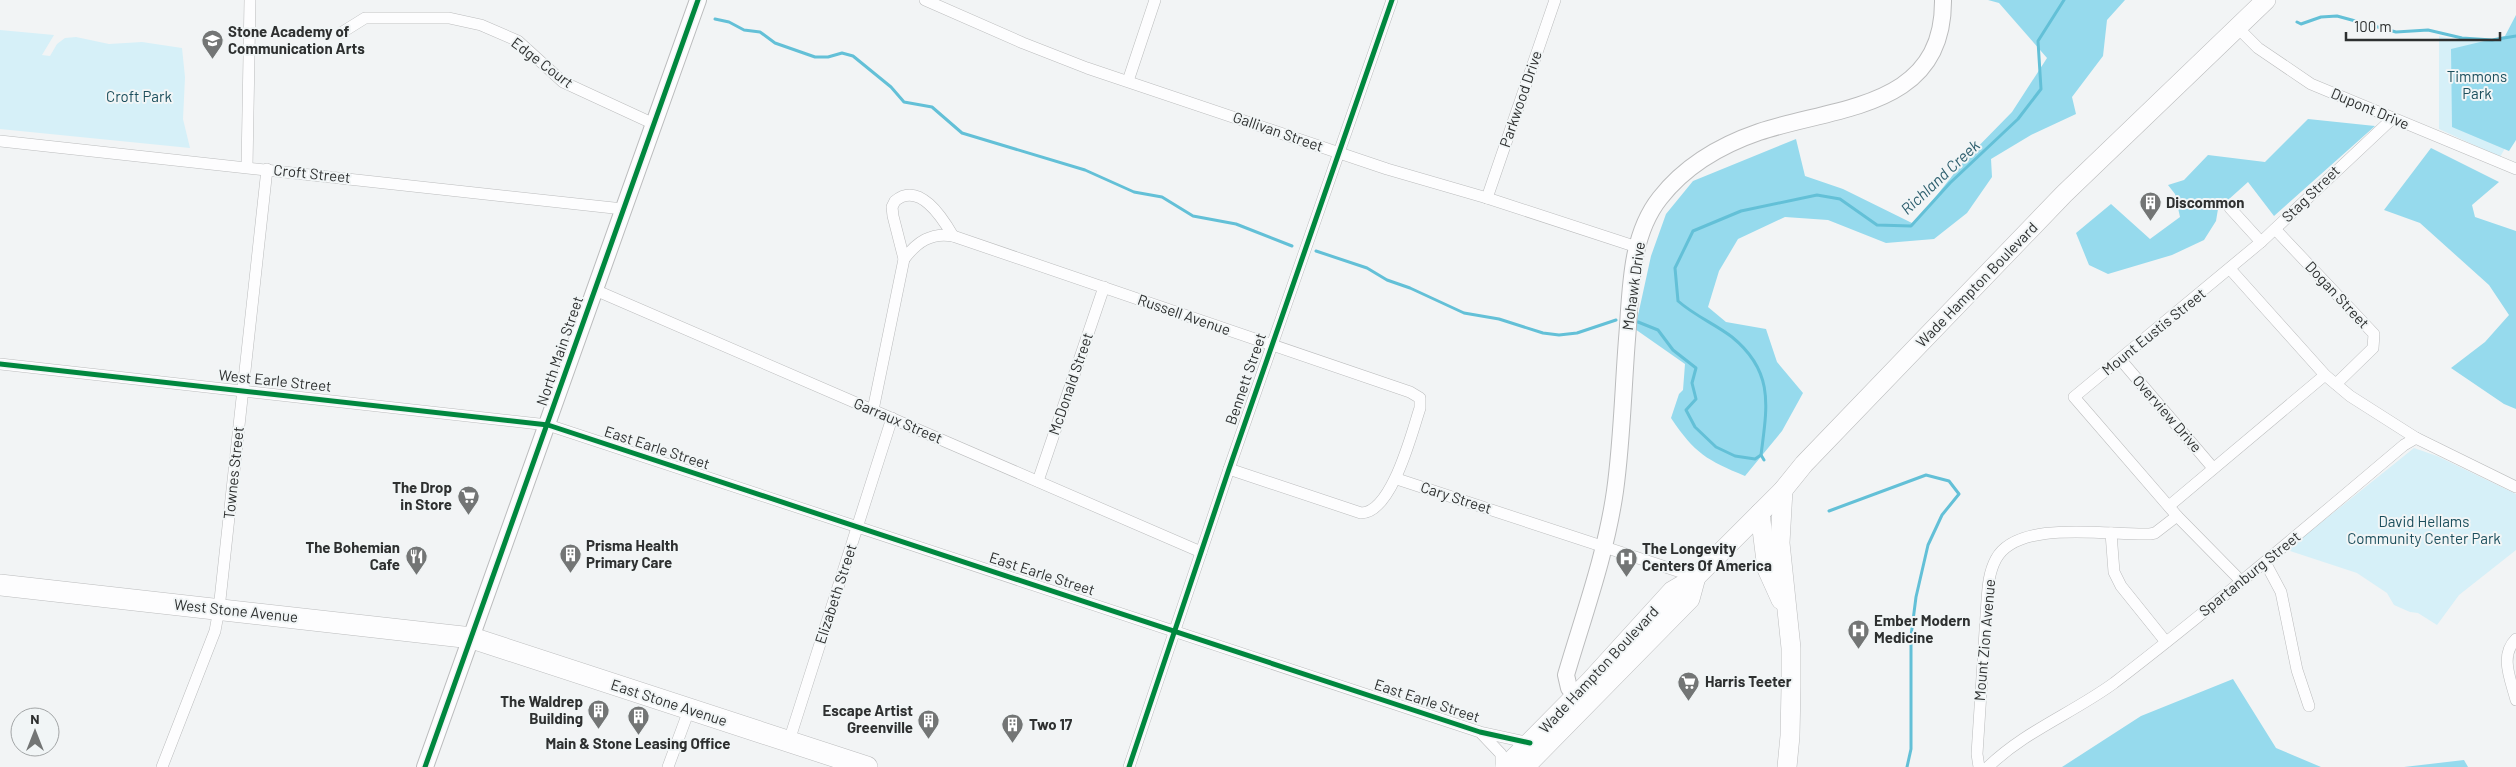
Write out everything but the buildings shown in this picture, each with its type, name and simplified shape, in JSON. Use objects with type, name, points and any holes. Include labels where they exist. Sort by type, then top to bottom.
[{"type":"highway","name":"West Stone Avenue","points":[[0,585],[472,638]]},
{"type":"highway","name":"East Stone Avenue","points":[[472,638],[866,767]]},
{"type":"main road","name":"Wade Hampton Boulevard","points":[[1525,767],[1672,591],[1696,577],[1783,490],[1804,464],[2064,194],[2266,0]]},
{"type":"main road","points":[[1783,490],[1780,544],[1791,648],[1790,736],[1786,767]]},
{"type":"main road","points":[[1760,513],[1767,569],[1786,610]]},
{"type":"main road","name":"Wade Hampton Boulevard","points":[[1503,767],[1580,701]]},
{"type":"street","points":[[247,167],[250,0]]},
{"type":"street","name":"North Main Street","points":[[425,767],[698,0]]},
{"type":"street","name":"Gallivan Street","points":[[925,0],[1023,44],[1128,82],[1339,152],[1637,247]]},
{"type":"street","points":[[1128,82],[1155,0]]},
{"type":"street","name":"Bennett Street","points":[[1130,767],[1174,630],[1271,346],[1392,0]]},
{"type":"street","name":"Parkwood Drive","points":[[1487,198],[1555,0]]},
{"type":"street","name":"Mohawk Drive","points":[[1580,701],[1569,688],[1566,674],[1605,546],[1616,475],[1632,281],[1637,247],[1648,219],[1663,194],[1682,174],[1719,149],[1760,132],[1868,103],[1910,82],[1928,61],[1940,35],[1943,0]]},
{"type":"street","name":"Edge Court","points":[[340,33],[365,18],[448,18],[480,25],[518,41],[563,82],[654,124]]},
{"type":"street","name":"Dupont Drive","points":[[2237,27],[2258,48],[2311,84],[2516,169]]},
{"type":"street","name":"Stag Street","points":[[2230,269],[2392,119]]},
{"type":"street","name":"Croft Street","points":[[0,141],[623,209]]},
{"type":"street","name":"Townes Street","points":[[162,767],[215,630],[220,609],[267,169]]},
{"type":"street","points":[[873,410],[904,259],[892,207],[900,197],[914,195],[930,205],[944,220],[953,236]]},
{"type":"street","points":[[2230,208],[2261,242]]},
{"type":"street","name":"Dogan Street","points":[[2275,229],[2374,334],[2373,348],[2336,384]]},
{"type":"street","name":"Russell Avenue","points":[[904,259],[911,249],[928,237],[953,236],[1410,392],[1420,398],[1420,408],[1396,479]]},
{"type":"street","points":[[2230,269],[2325,375],[2350,396],[2416,438],[2516,487]]},
{"type":"street","name":"Mount Eustis Street","points":[[2230,269],[2074,398],[2177,516],[2241,581]]},
{"type":"street","name":"McDonald Street","points":[[1038,481],[1104,287]]},
{"type":"street","name":"Garraux Street","points":[[595,290],[1201,552]]},
{"type":"street","name":"Overview Drive","points":[[2120,359],[2213,468]]},
{"type":"street","name":"West Earle Street","points":[[0,364],[548,425]]},
{"type":"street","points":[[2169,506],[2325,375]]},
{"type":"street","name":"Elizabeth Street","points":[[789,741],[892,418]]},
{"type":"street","name":"East Earle Street","points":[[548,425],[1480,732],[1530,743]]},
{"type":"street","name":"Spartanburg Street","points":[[1988,767],[2025,736],[2111,684],[2166,642],[2404,445],[2416,438]]},
{"type":"street","points":[[1229,469],[1361,513],[1368,513],[1374,509],[1396,479]]},
{"type":"street","name":"Cary Street","points":[[1396,479],[1696,577]]},
{"type":"street","name":"Mount Zion Avenue","points":[[1980,767],[1977,754],[1989,576],[1996,558],[2002,550],[2036,534],[2060,531],[2155,533],[2177,516]]},
{"type":"street","points":[[2111,533],[2114,572],[2121,586],[2166,642]]},
{"type":"street","points":[[2265,562],[2281,592],[2296,670],[2309,706]]},
{"type":"street","points":[[2516,639],[2509,649],[2506,662],[2516,700]]},
{"type":"street","points":[[668,767],[689,710]]},
{"type":"street","name":"East Earle Street","points":[[1480,732],[1502,754],[1503,767]]},
{"type":"green space","points":[[1988,0],[2125,0],[2107,20],[2103,56],[2072,97],[2076,114],[2031,135],[1991,159],[1992,177],[1967,213],[1934,239],[1886,243],[1828,220],[1785,217],[1738,239],[1719,271],[1708,307],[1726,322],[1766,329],[1777,362],[1803,393],[1782,431],[1745,476],[1711,460],[1687,440],[1671,418],[1679,394],[1683,390],[1685,364],[1635,329],[1651,256],[1666,214],[1693,181],[1796,139],[1805,176],[1843,189],[1914,224],[1964,161],[2012,112],[2047,58],[1999,3]]},
{"type":"green space","name":"Timmons Park","points":[[2516,15],[2516,140],[2509,151],[2452,127],[2451,49],[2505,36]]},
{"type":"green space","name":"Croft Park","points":[[0,30],[54,35],[42,55],[50,56],[57,44],[65,38],[76,37],[109,44],[142,42],[182,48],[185,77],[183,119],[190,148],[0,129]]},
{"type":"green space","name":"Timmons Park","points":[[2439,36],[2454,40],[2497,41],[2516,129],[2500,157],[2439,129]]},
{"type":"green space","points":[[2308,119],[2375,126],[2274,216],[2248,182],[2218,209],[2216,221],[2204,240],[2172,255],[2108,274],[2089,265],[2076,233],[2111,204],[2150,239],[2180,217],[2175,194],[2168,185],[2184,180],[2208,155],[2265,162]]},
{"type":"green space","points":[[2431,148],[2499,182],[2472,205],[2475,217],[2516,231],[2516,409],[2504,404],[2451,368],[2485,342],[2509,315],[2489,285],[2420,223],[2384,210]]},
{"type":"green space","name":"David Hellams Community Center Park","points":[[2414,448],[2437,456],[2516,494],[2516,550],[2459,595],[2437,625],[2418,613],[2410,612],[2394,605],[2387,593],[2357,573],[2287,550]]},
{"type":"green space","points":[[2233,679],[2276,748],[2321,767],[2062,767],[2141,716]]},
{"type":"green space","points":[[2464,760],[2468,767],[2404,767]]},
{"type":"waterway","name":"Richland Creek","points":[[1764,460],[1761,455],[1766,406],[1765,391],[1756,363],[1732,337],[1678,301],[1675,268],[1693,231],[1741,211],[1817,195],[1840,199],[1877,225],[1911,226],[1950,183],[2018,119],[2041,89],[2038,41],[2064,0]]},
{"type":"waterway","points":[[2297,22],[2301,24],[2321,17],[2337,16],[2396,32],[2428,30],[2462,38],[2492,40],[2516,36]]},
{"type":"waterway","points":[[715,19],[729,22],[744,30],[760,32],[775,43],[815,57],[828,57],[842,53],[853,56],[891,87],[904,102],[932,107],[962,133],[1085,170],[1134,192],[1162,197],[1193,216],[1236,224],[1292,246]]},
{"type":"waterway","points":[[1316,251],[1367,268],[1387,280],[1410,288],[1464,313],[1499,319],[1543,333],[1559,335],[1577,333],[1616,320]]},
{"type":"waterway","points":[[1638,322],[1658,330],[1673,350],[1696,368],[1692,383],[1696,399],[1686,410],[1695,427],[1716,447],[1735,456],[1755,459],[1761,455]]},
{"type":"waterway","name":"Richland Creek","points":[[1829,511],[1926,475],[1949,481],[1959,494],[1942,515],[1928,545],[1916,597],[1911,636],[1911,749],[1907,767]]},
{"type":"cycle path","points":[[425,767],[698,0]]},
{"type":"cycle path","points":[[1129,767],[1229,469],[1392,0]]},
{"type":"cycle path","points":[[0,364],[548,425],[1480,732],[1530,743]]},
{"type":"place","name":"Stone Academy of Communication Arts","points":[[212,60]]},
{"type":"place","name":"Discommon","points":[[2150,222]]},
{"type":"place","name":"The Drop in Store","points":[[468,516]]},
{"type":"place","name":"Prisma Health Primary Care","points":[[570,574]]},
{"type":"place","name":"The Bohemian Cafe","points":[[416,576]]},
{"type":"place","name":"The Longevity Centers Of America","points":[[1626,577]]},
{"type":"place","name":"Ember Modern Medicine","points":[[1858,649]]},
{"type":"place","name":"Harris Teeter","points":[[1689,701]]},
{"type":"place","name":"The Waldrep Building","points":[[599,730]]},
{"type":"place","name":"Main & Stone Leasing Office","points":[[638,735]]},
{"type":"place","name":"Escape Artist Greenville","points":[[929,739]]},
{"type":"place","name":"Two 17","points":[[1013,744]]}]
